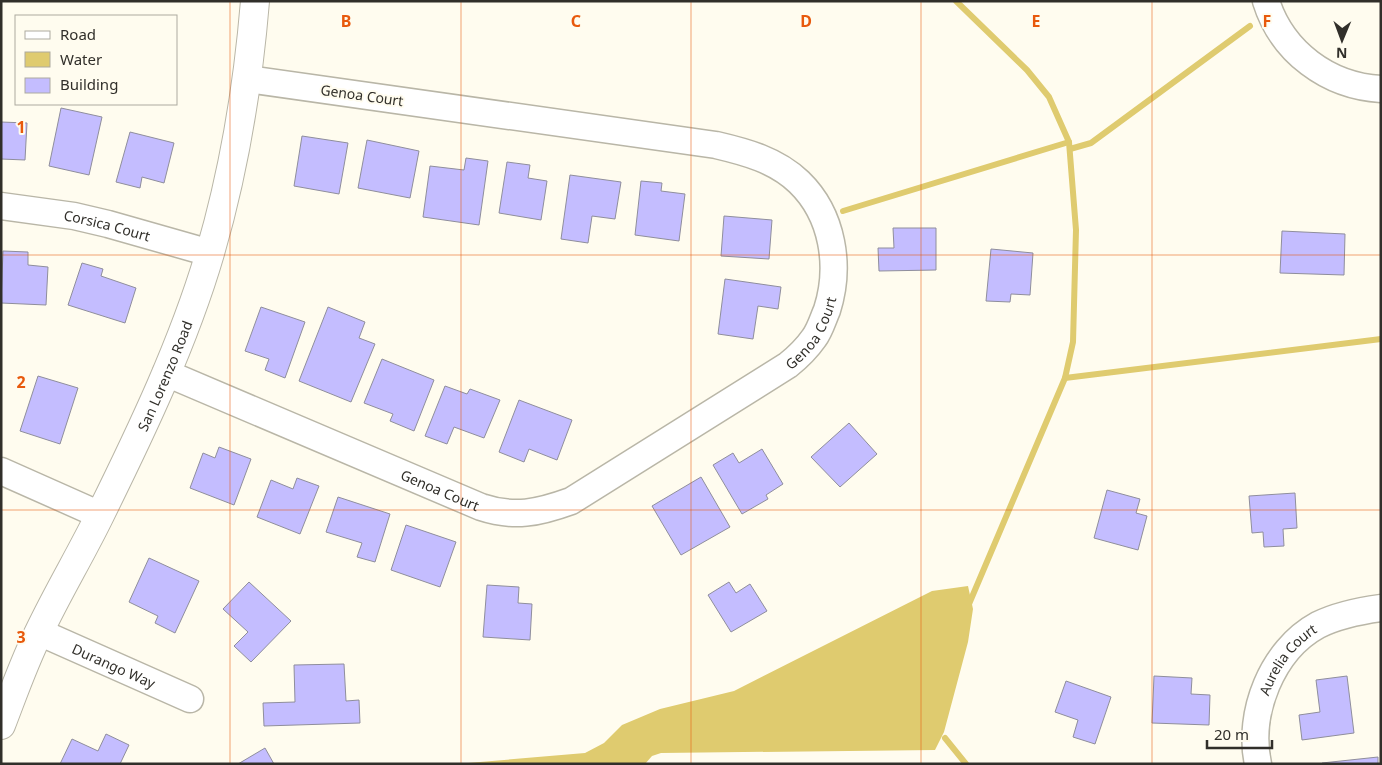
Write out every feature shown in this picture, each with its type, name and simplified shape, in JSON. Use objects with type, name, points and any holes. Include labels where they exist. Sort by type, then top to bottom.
[{"type":"street","name":"San Lorenzo Road","points":[[1,725],[39,632],[100,514],[166,374],[189,316],[210,254],[233,164],[247,79],[255,1]]},
{"type":"street","points":[[1266,1],[1276,24],[1285,38],[1311,65],[1327,75],[1345,82],[1366,88],[1381,89]]},
{"type":"street","name":"Genoa Court","points":[[166,374],[481,507],[507,513],[537,512],[571,501],[788,365],[805,350],[816,336],[829,302],[833,286],[833,247],[821,213],[799,182],[784,170],[743,151],[716,145],[247,79]]},
{"type":"street","name":"Corsica Court","points":[[1,206],[74,216],[210,254]]},
{"type":"street","points":[[1,471],[100,514]]},
{"type":"street","name":"Aurelia Court","points":[[1258,764],[1256,734],[1263,694],[1271,676],[1294,642],[1318,625],[1336,617],[1381,608]]},
{"type":"street","name":"Durango Way","points":[[39,632],[190,699]]},
{"type":"water","points":[[968,586],[973,609],[968,642],[944,732],[935,750],[661,753],[652,756],[645,764],[456,764],[585,753],[604,743],[622,725],[660,709],[734,691],[932,591]]},
{"type":"building","points":[[61,108],[102,117],[89,175],[49,166]]},
{"type":"building","points":[[1,122],[27,123],[25,160],[1,159]]},
{"type":"building","points":[[130,132],[174,143],[164,183],[142,177],[140,188],[116,182]]},
{"type":"building","points":[[302,136],[348,143],[339,194],[294,186]]},
{"type":"building","points":[[367,140],[419,151],[410,198],[358,188]]},
{"type":"building","points":[[466,158],[488,161],[479,225],[423,217],[430,166],[464,170]]},
{"type":"building","points":[[507,162],[530,165],[528,178],[547,181],[541,220],[499,213]]},
{"type":"building","points":[[570,175],[621,182],[615,219],[592,216],[588,243],[561,239]]},
{"type":"building","points":[[641,181],[662,183],[661,191],[685,194],[679,241],[635,235]]},
{"type":"building","points":[[724,216],[772,220],[769,259],[721,256]]},
{"type":"building","points":[[893,228],[936,228],[936,270],[879,271],[878,248],[894,248]]},
{"type":"building","points":[[1282,231],[1345,234],[1344,275],[1280,273]]},
{"type":"building","points":[[991,249],[1033,253],[1030,295],[1011,294],[1010,302],[986,301]]},
{"type":"building","points":[[3,251],[28,252],[28,265],[48,267],[46,305],[1,303]]},
{"type":"building","points":[[82,263],[103,269],[101,276],[136,288],[125,323],[68,305]]},
{"type":"building","points":[[725,279],[781,287],[778,309],[758,306],[753,339],[718,334]]},
{"type":"building","points":[[261,307],[305,322],[285,378],[265,370],[269,359],[245,351]]},
{"type":"building","points":[[328,307],[365,322],[359,338],[375,344],[351,402],[299,381]]},
{"type":"building","points":[[382,359],[434,380],[414,431],[390,421],[393,414],[364,403]]},
{"type":"building","points":[[38,376],[78,388],[60,444],[20,431]]},
{"type":"building","points":[[445,386],[467,394],[470,389],[500,400],[484,438],[454,427],[447,444],[425,436]]},
{"type":"building","points":[[519,400],[572,420],[557,460],[529,449],[524,462],[499,452]]},
{"type":"building","points":[[849,423],[877,454],[840,487],[811,457]]},
{"type":"building","points":[[219,447],[251,459],[234,505],[190,488],[203,453],[215,458]]},
{"type":"building","points":[[762,449],[783,484],[766,495],[768,499],[742,514],[713,465],[733,453],[739,463]]},
{"type":"building","points":[[701,477],[730,527],[681,555],[652,506]]},
{"type":"building","points":[[297,478],[319,486],[300,534],[257,517],[271,480],[293,489]]},
{"type":"building","points":[[1107,490],[1140,499],[1136,513],[1147,516],[1138,550],[1094,538]]},
{"type":"building","points":[[1295,493],[1297,528],[1283,529],[1284,546],[1264,547],[1263,532],[1252,533],[1249,496]]},
{"type":"building","points":[[338,497],[390,514],[375,562],[357,557],[362,543],[326,532]]},
{"type":"building","points":[[406,525],[456,542],[440,587],[391,570]]},
{"type":"building","points":[[149,558],[199,581],[175,633],[155,623],[158,616],[129,602]]},
{"type":"building","points":[[249,582],[291,621],[251,662],[234,646],[248,632],[223,609]]},
{"type":"building","points":[[729,582],[736,593],[750,584],[767,611],[731,632],[708,595]]},
{"type":"building","points":[[487,585],[519,587],[518,603],[532,604],[530,640],[483,637]]},
{"type":"building","points":[[344,664],[346,701],[359,700],[360,723],[264,726],[263,703],[295,702],[294,665]]},
{"type":"building","points":[[1154,676],[1192,678],[1191,694],[1210,695],[1209,725],[1152,723]]},
{"type":"building","points":[[1347,676],[1354,733],[1302,740],[1299,715],[1320,712],[1316,680]]},
{"type":"building","points":[[1066,681],[1111,697],[1095,744],[1073,737],[1078,720],[1055,712]]},
{"type":"building","points":[[106,734],[129,745],[120,764],[60,764],[72,739],[98,751]]},
{"type":"building","points":[[265,748],[274,764],[238,764]]},
{"type":"building","points":[[1378,757],[1378,764],[1322,764],[1322,763]]},
{"type":"waterway","points":[[956,1],[1027,70],[1049,97],[1069,142],[1076,230],[1073,342],[1065,378],[969,604]]},
{"type":"waterway","points":[[1070,149],[1091,143],[1250,26]]},
{"type":"waterway","points":[[843,211],[1069,142]]},
{"type":"waterway","points":[[1065,378],[1381,339]]},
{"type":"waterway","points":[[945,738],[966,764]]}]
